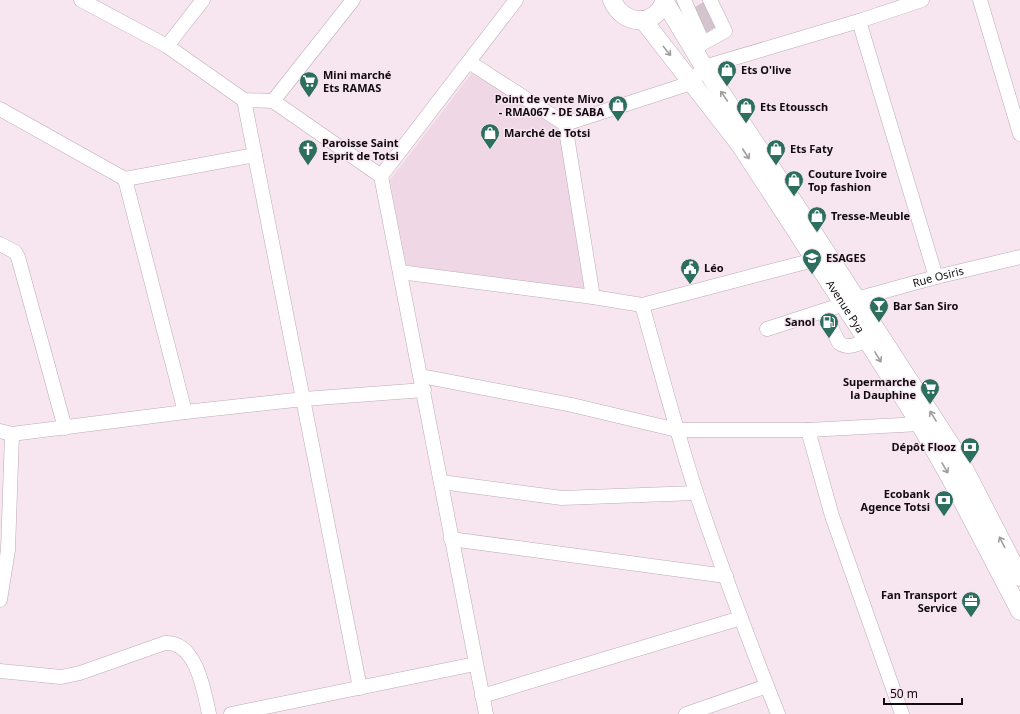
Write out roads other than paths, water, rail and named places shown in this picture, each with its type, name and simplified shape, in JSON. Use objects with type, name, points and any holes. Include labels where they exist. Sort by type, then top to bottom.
[{"type":"main road","name":"Avenue Pya","points":[[665,1],[704,21],[704,67],[764,156],[850,302],[872,336],[956,453],[1020,577]]},
{"type":"main road","points":[[611,2],[627,18],[643,20],[652,17],[660,10],[665,1]]},
{"type":"main road","name":"Avenue Pya","points":[[643,20],[741,146],[814,260],[850,302]]},
{"type":"main road","name":"Avenue Pya","points":[[872,336],[978,527],[1018,604]]},
{"type":"street","points":[[81,0],[167,46],[244,100],[272,101],[381,176],[424,390],[475,664],[486,714]]},
{"type":"street","points":[[167,46],[203,0]]},
{"type":"street","points":[[272,101],[353,0]]},
{"type":"street","points":[[381,176],[516,0]]},
{"type":"street","points":[[684,0],[704,21]]},
{"type":"street","points":[[565,124],[691,83],[704,67],[859,21],[922,0]]},
{"type":"street","points":[[980,0],[1020,134]]},
{"type":"street","points":[[859,21],[936,277]]},
{"type":"street","points":[[469,62],[565,124],[593,297]]},
{"type":"street","points":[[244,100],[360,688]]},
{"type":"street","points":[[0,109],[125,179],[255,155]]},
{"type":"street","points":[[125,179],[185,412]]},
{"type":"street","points":[[0,244],[15,252],[18,257],[65,428]]},
{"type":"street","name":"Rue Osiris","points":[[767,329],[850,302],[936,277],[1020,257]]},
{"type":"street","points":[[400,272],[593,297],[642,305],[814,260]]},
{"type":"street","points":[[642,305],[696,493],[741,618],[778,714]]},
{"type":"street","points":[[823,311],[839,343],[843,346],[851,347],[872,336]]},
{"type":"street","points":[[421,376],[557,402],[677,430],[808,430],[920,424]]},
{"type":"street","points":[[0,600],[8,550],[6,433],[65,428],[185,412],[304,399],[424,390]]},
{"type":"street","points":[[808,430],[832,516],[902,714]]},
{"type":"street","points":[[441,482],[562,498],[696,493]]},
{"type":"street","points":[[452,539],[726,576]]},
{"type":"street","points":[[482,696],[741,618]]},
{"type":"street","points":[[0,671],[61,677],[80,673],[165,643],[173,642],[186,648],[201,678],[209,714]]},
{"type":"street","points":[[231,714],[475,664]]},
{"type":"street","points":[[686,714],[767,686]]},
{"type":"tunnel","points":[[696,15],[707,8]]},
{"type":"tunnel","points":[[703,27],[713,20]]},
{"type":"place","name":"Ets O'live","points":[[727,87]]},
{"type":"place","name":"Mini marché Ets RAMAS","points":[[309,98]]},
{"type":"place","name":"Point de vente Mivo - RMA067 - DE SABA","points":[[618,122]]},
{"type":"place","name":"Ets Etoussch","points":[[746,124]]},
{"type":"place","name":"Marché de Totsi","points":[[490,150]]},
{"type":"place","name":"Paroisse Saint Esprit de Totsi","points":[[308,166]]},
{"type":"place","name":"Ets Faty","points":[[776,166]]},
{"type":"place","name":"Couture Ivoire Top fashion","points":[[794,197]]},
{"type":"place","name":"Tresse-Meuble","points":[[817,233]]},
{"type":"place","name":"ESAGES","points":[[812,275]]},
{"type":"place","name":"Léo","points":[[690,285]]},
{"type":"place","name":"Bar San Siro","points":[[879,323]]},
{"type":"place","name":"Sanol","points":[[829,339]]},
{"type":"place","name":"Supermarche la Dauphine","points":[[930,405]]},
{"type":"place","name":"Dépôt Flooz","points":[[970,464]]},
{"type":"place","name":"Ecobank Agence Totsi","points":[[944,517]]},
{"type":"place","name":"Fan Transport Service","points":[[971,618]]}]
